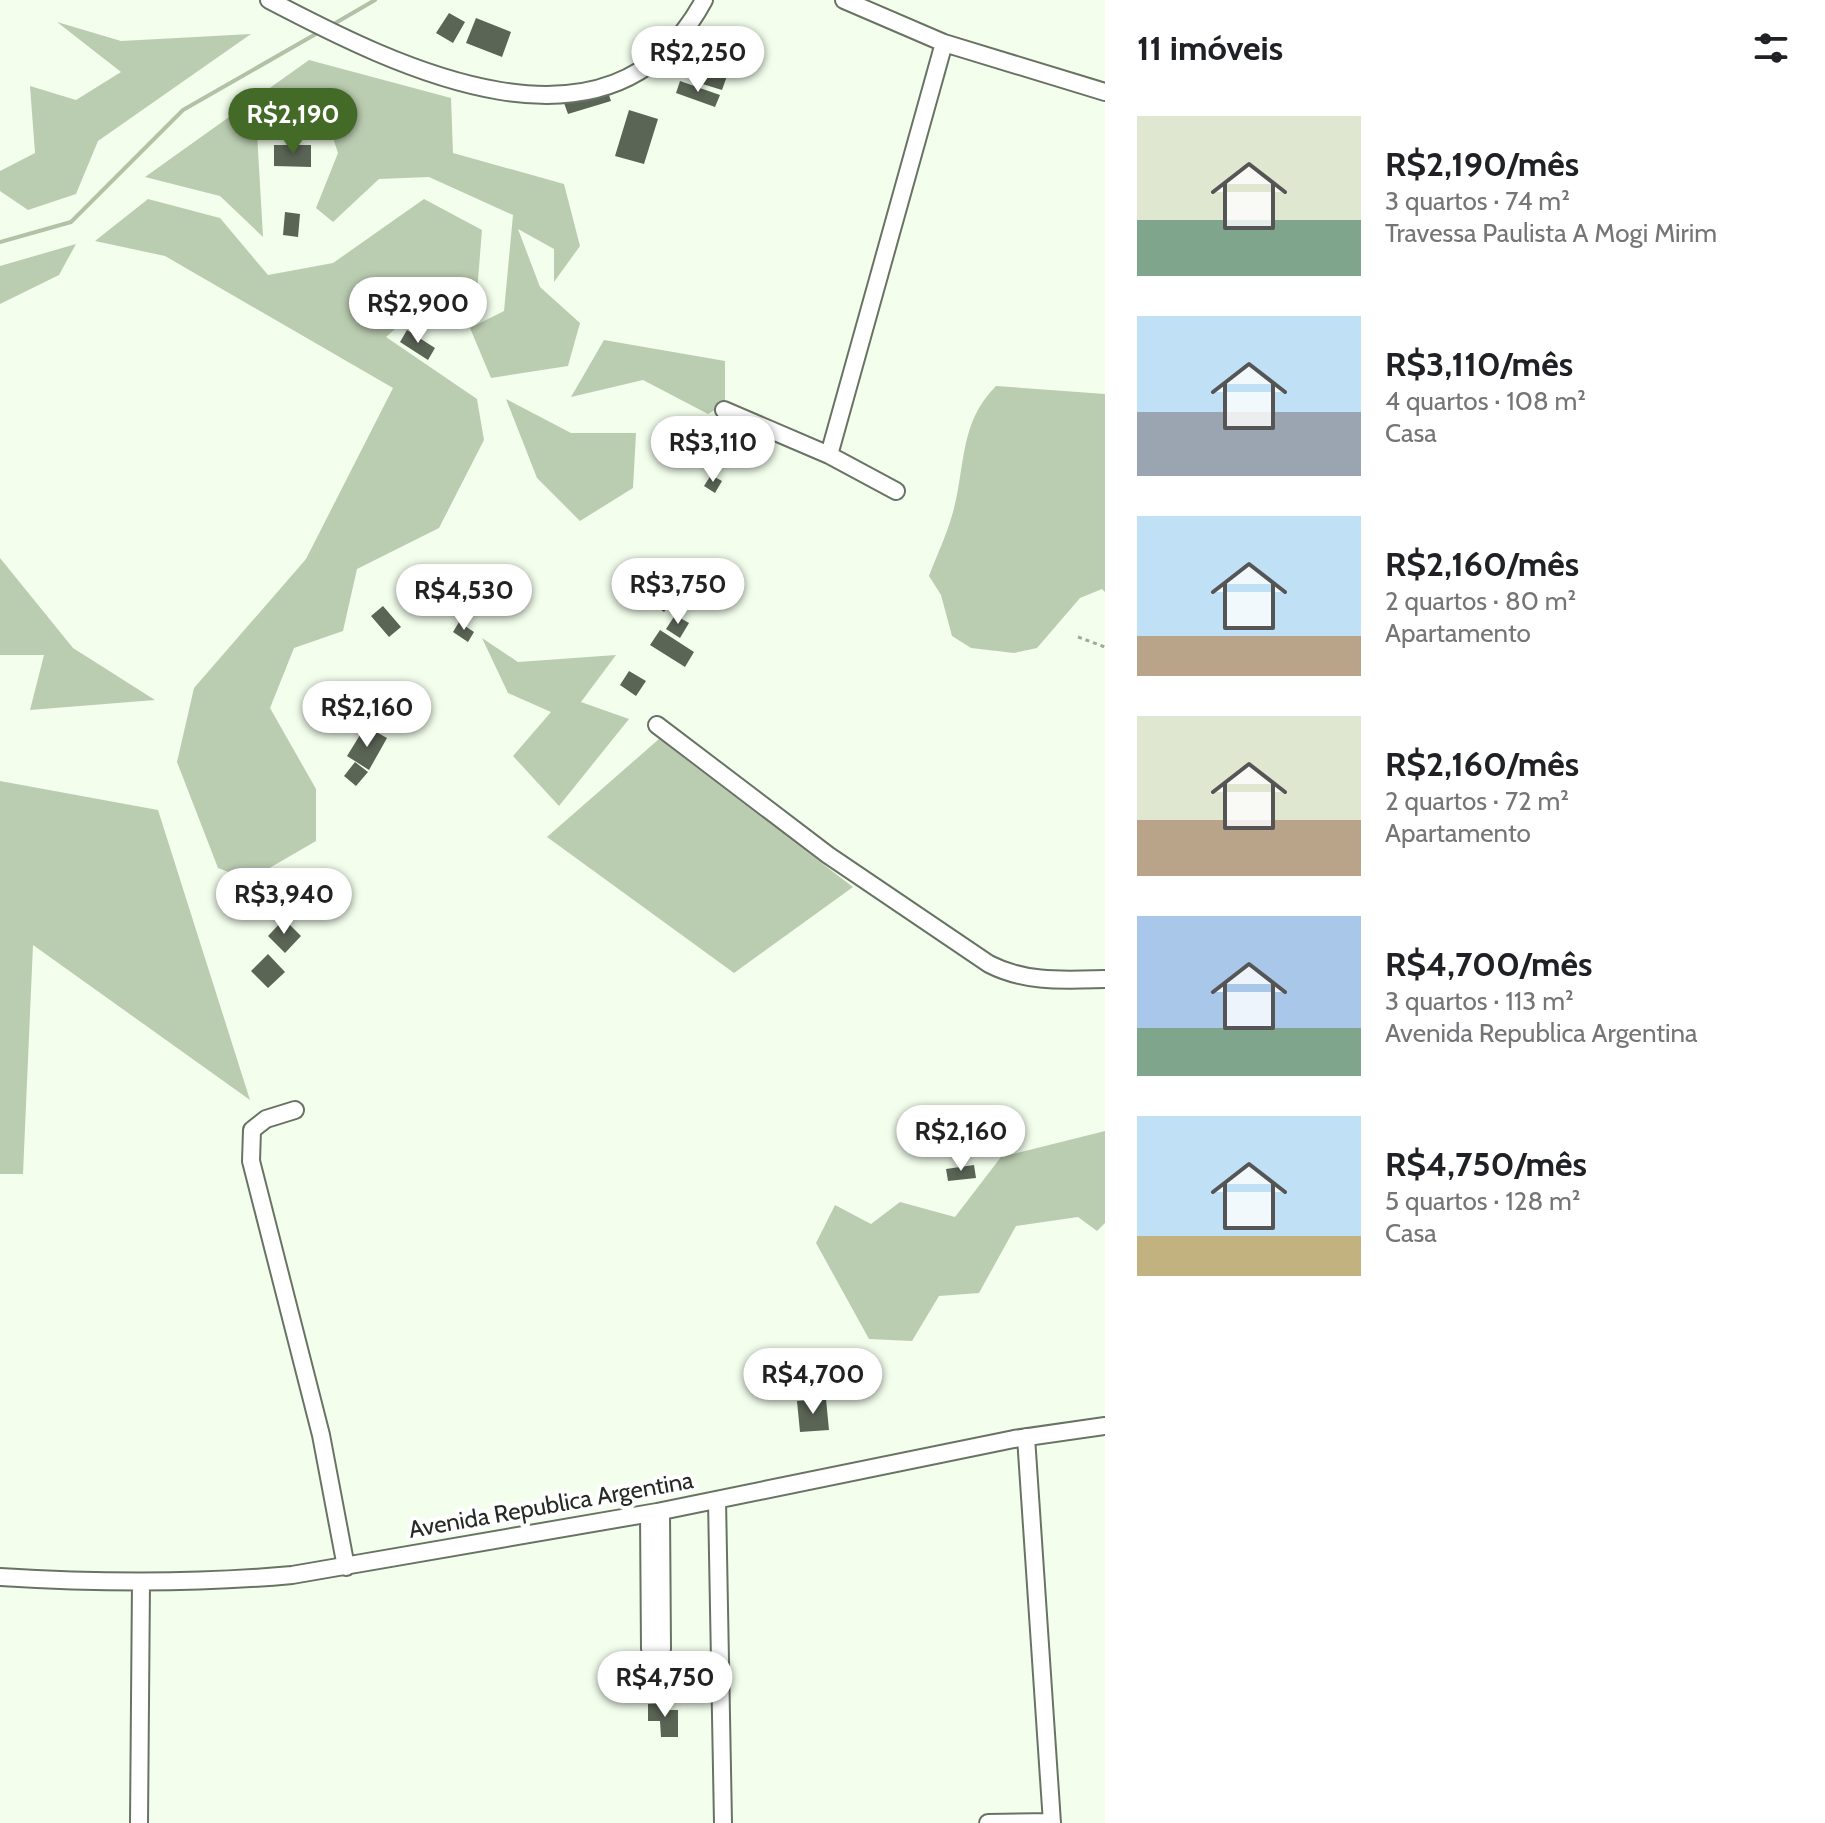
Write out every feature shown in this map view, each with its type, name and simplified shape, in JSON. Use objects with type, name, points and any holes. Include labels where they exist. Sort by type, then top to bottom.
[{"type":"street","points":[[269,0],[341,38],[470,87],[508,94],[573,95],[608,84],[644,67],[680,34],[704,0]]},
{"type":"street","points":[[844,0],[944,43],[1105,92]]},
{"type":"street","points":[[829,455],[944,43]]},
{"type":"street","points":[[724,410],[829,455],[896,491]]},
{"type":"street","points":[[657,725],[828,855],[989,964],[1013,976],[1056,981],[1105,979]]},
{"type":"street","points":[[295,1110],[266,1119],[252,1130],[251,1161],[321,1435],[346,1567]]},
{"type":"street","name":"Avenida Republica Argentina","points":[[0,1577],[141,1582],[243,1580],[346,1567],[655,1513],[1026,1437],[1105,1426]]},
{"type":"street","points":[[988,1823],[1052,1822],[1026,1437]]},
{"type":"street","points":[[717,1500],[723,1823]]},
{"type":"street","points":[[655,1513],[662,1649],[650,1649],[655,1513]]},
{"type":"street","points":[[139,1823],[141,1582]]},
{"type":"path","points":[[1078,637],[1105,647]]},
{"type":"green space","points":[[57,22],[121,41],[251,34],[98,141],[76,194],[28,210],[0,191],[0,171],[35,153],[30,86],[76,100],[121,72]]},
{"type":"green space","points":[[309,60],[451,98],[453,153],[564,184],[580,246],[554,282],[554,249],[518,229],[540,287],[580,323],[568,366],[491,378],[470,328],[504,311],[513,215],[429,177],[379,179],[333,222],[316,208],[338,153],[326,117],[256,115],[263,237],[220,196],[145,177]]},
{"type":"green space","points":[[148,199],[220,218],[268,275],[333,263],[424,199],[482,230],[477,292],[431,297],[386,337],[477,399],[484,440],[439,528],[357,569],[343,631],[294,648],[270,708],[316,789],[316,841],[249,880],[218,868],[177,762],[194,688],[306,559],[393,388],[165,256],[95,241]]},
{"type":"green space","points":[[76,244],[59,275],[0,304],[0,266]]},
{"type":"green space","points":[[604,340],[725,361],[725,404],[708,414],[643,380],[571,397]]},
{"type":"green space","points":[[996,386],[1105,394],[1105,592],[1102,589],[1080,598],[1037,648],[1014,653],[971,648],[952,636],[941,595],[929,576],[953,512],[970,430],[984,400]]},
{"type":"green space","points":[[506,399],[571,433],[636,433],[633,488],[580,521],[537,478]]},
{"type":"green space","points":[[0,558],[73,648],[155,700],[30,710],[44,655],[0,655]]},
{"type":"green space","points":[[482,638],[518,662],[616,655],[581,702],[629,719],[559,806],[513,756],[551,712],[508,693]]},
{"type":"green space","points":[[659,739],[853,887],[734,973],[547,837]]},
{"type":"green space","points":[[0,781],[158,810],[250,1100],[33,945],[23,1174],[0,1174]]},
{"type":"green space","points":[[1105,1131],[1105,1223],[1097,1231],[1078,1217],[1016,1226],[979,1293],[939,1296],[912,1341],[869,1339],[816,1243],[835,1205],[871,1224],[900,1202],[955,1217],[1001,1157]]},
{"type":"building","points":[[449,13],[465,22],[453,43],[436,33]]},
{"type":"building","points":[[476,18],[511,32],[502,57],[466,43]]},
{"type":"building","points":[[706,53],[732,62],[722,90],[696,82]]},
{"type":"building","points":[[680,81],[720,95],[715,107],[676,93]]},
{"type":"building","points":[[607,89],[611,101],[568,114],[564,103]]},
{"type":"building","points":[[629,110],[658,119],[644,164],[615,156]]},
{"type":"building","points":[[274,145],[311,145],[311,167],[274,166]]},
{"type":"building","points":[[285,212],[300,214],[298,237],[283,235]]},
{"type":"building","points":[[407,330],[435,348],[428,360],[400,342]]},
{"type":"building","points":[[711,475],[722,481],[715,493],[704,486]]},
{"type":"building","points":[[662,583],[678,595],[664,612],[649,601]]},
{"type":"building","points":[[383,606],[401,627],[389,637],[371,616]]},
{"type":"building","points":[[675,615],[689,623],[680,638],[666,629]]},
{"type":"building","points":[[459,622],[474,632],[468,642],[453,632]]},
{"type":"building","points":[[660,630],[694,652],[685,667],[650,645]]},
{"type":"building","points":[[629,671],[646,681],[636,696],[620,685]]},
{"type":"building","points":[[371,729],[387,738],[369,770],[347,756],[360,735],[365,738]]},
{"type":"building","points":[[355,762],[368,772],[356,786],[344,776]]},
{"type":"building","points":[[284,919],[301,936],[285,953],[268,936]]},
{"type":"building","points":[[268,954],[285,972],[268,988],[251,971]]},
{"type":"building","points":[[974,1165],[976,1178],[948,1181],[946,1169]]},
{"type":"building","points":[[826,1399],[829,1430],[800,1432],[797,1401]]},
{"type":"building","points":[[670,1703],[670,1710],[678,1710],[678,1737],[661,1737],[660,1721],[648,1721],[648,1704]]},
{"type":"waterway","points":[[332,25],[375,0]]},
{"type":"waterway","points":[[0,242],[71,222],[183,110],[321,31]]}]
